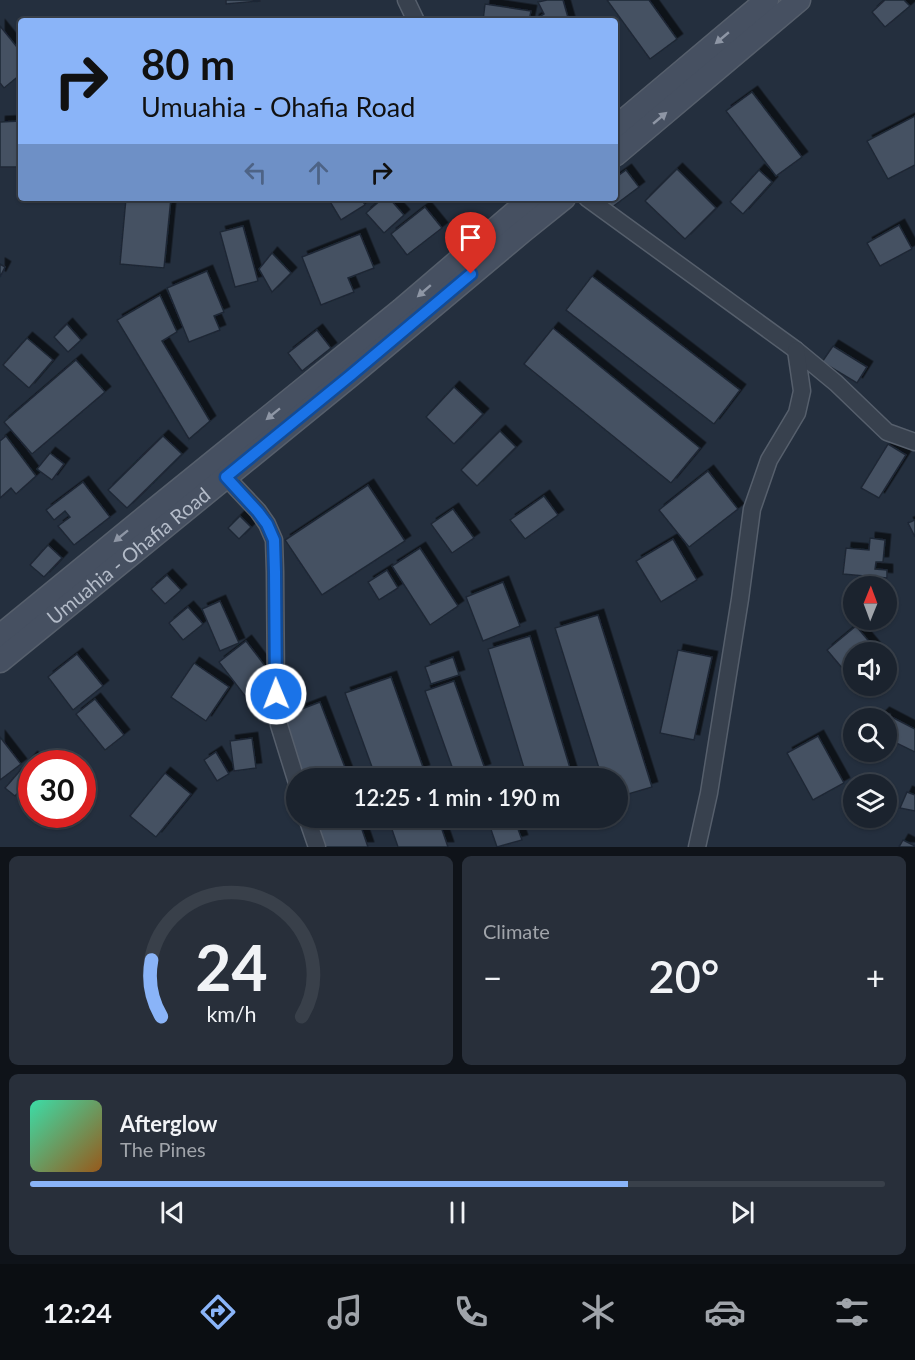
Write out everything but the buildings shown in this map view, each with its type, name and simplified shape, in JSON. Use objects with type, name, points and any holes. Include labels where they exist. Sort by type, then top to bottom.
[{"type":"main road","points":[[618,125],[767,0]]},
{"type":"main road","points":[[618,152],[799,0]]},
{"type":"main road","name":"Umuahia - Ohafia Road","points":[[0,636],[160,517],[226,477],[351,375],[516,224],[530,201]]},
{"type":"main road","name":"Umuahia - Ohafia Road","points":[[0,661],[160,517],[401,310],[516,224],[558,201]]},
{"type":"street","points":[[406,0],[415,18]]},
{"type":"street","points":[[591,201],[796,350],[836,383],[887,432],[915,442]]},
{"type":"street","points":[[698,847],[709,793],[752,510],[769,460],[797,413],[802,391],[796,350]]},
{"type":"street","points":[[226,477],[258,512],[267,524],[274,540],[276,694],[279,725],[292,768]]},
{"type":"street","points":[[310,828],[317,847]]},
{"type":"route","points":[[276,694],[274,540],[267,524],[258,512],[226,477],[471,274]]}]
